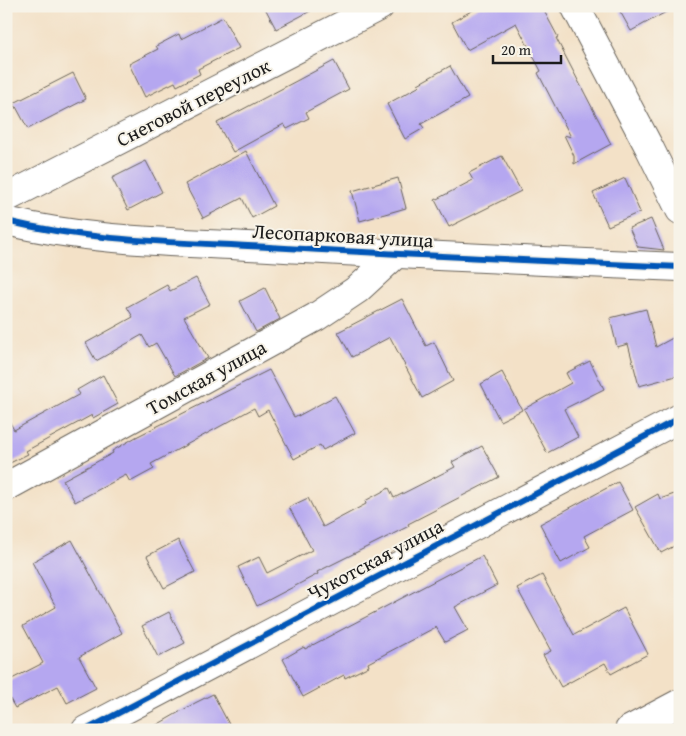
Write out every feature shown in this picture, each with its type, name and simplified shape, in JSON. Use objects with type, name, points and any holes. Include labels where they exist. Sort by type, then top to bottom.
[{"type":"street","name":"Снеговой переулок","points":[[6,198],[380,6]]},
{"type":"street","points":[[575,6],[680,210]]},
{"type":"street","name":"Лесопарковая улица","points":[[6,221],[42,230],[119,239],[680,267]]},
{"type":"street","name":"Томская улица","points":[[6,487],[316,317],[358,289],[396,254]]},
{"type":"street","name":"Чукотская улица","points":[[86,730],[680,418]]},
{"type":"street","points":[[629,730],[680,703]]},
{"type":"building","points":[[264,6],[320,6],[276,29]]},
{"type":"building","points":[[480,6],[548,6],[543,9],[558,37],[556,38],[611,144],[574,164],[574,156],[564,135],[571,137],[538,73],[541,71],[516,23],[467,50],[452,22]]},
{"type":"building","points":[[617,6],[677,6],[631,31]]},
{"type":"building","points":[[223,17],[239,48],[198,69],[200,74],[177,86],[175,82],[145,97],[129,64],[158,49],[156,46],[179,34],[181,39]]},
{"type":"building","points":[[334,61],[349,89],[306,112],[309,118],[287,129],[284,124],[233,152],[217,123]]},
{"type":"building","points":[[450,66],[468,98],[421,124],[424,128],[405,139],[387,104],[420,86],[418,84]]},
{"type":"building","points":[[73,73],[86,99],[28,129],[14,103]]},
{"type":"building","points":[[246,151],[274,206],[252,218],[242,198],[203,218],[185,184]]},
{"type":"building","points":[[502,156],[521,191],[449,227],[435,200],[473,180],[469,173]]},
{"type":"building","points":[[146,161],[162,192],[128,210],[112,178]]},
{"type":"building","points":[[398,178],[406,208],[360,221],[352,191]]},
{"type":"building","points":[[625,178],[640,212],[608,226],[593,193]]},
{"type":"building","points":[[651,219],[664,250],[638,247],[629,228]]},
{"type":"building","points":[[196,278],[210,304],[184,317],[208,358],[175,376],[156,343],[149,347],[142,335],[96,361],[86,343],[133,317],[127,307],[167,285],[170,291]]},
{"type":"building","points":[[265,288],[280,319],[256,332],[240,301]]},
{"type":"building","points":[[402,299],[426,346],[434,342],[453,381],[422,398],[390,337],[352,357],[338,332]]},
{"type":"building","points":[[646,309],[656,347],[680,334],[680,375],[639,386],[628,344],[617,347],[610,318]]},
{"type":"building","points":[[590,361],[604,389],[564,409],[578,437],[547,453],[524,409],[571,383],[566,373]]},
{"type":"building","points":[[269,370],[294,417],[335,396],[355,433],[323,450],[320,445],[294,459],[268,410],[258,416],[254,408],[151,464],[154,469],[130,482],[126,475],[75,502],[63,480],[113,453],[112,451],[136,437]]},
{"type":"building","points":[[502,372],[522,410],[500,421],[481,384]]},
{"type":"building","points":[[103,375],[118,404],[93,418],[92,415],[26,451],[28,454],[6,465],[6,415],[14,430],[80,394],[77,390]]},
{"type":"building","points":[[482,446],[499,477],[408,524],[409,526],[317,572],[318,574],[257,606],[238,567],[259,557],[267,573],[312,550],[289,507],[308,498],[323,527],[366,504],[365,501],[389,488],[394,498],[455,467],[452,462]]},
{"type":"building","points":[[618,482],[633,510],[584,536],[590,547],[561,563],[540,524]]},
{"type":"building","points":[[680,492],[680,543],[661,553],[635,507],[658,494],[660,499]]},
{"type":"building","points":[[72,540],[122,633],[79,657],[96,688],[67,703],[58,686],[15,708],[6,692],[6,682],[43,663],[23,626],[56,607],[32,562]]},
{"type":"building","points":[[178,540],[195,572],[164,588],[147,556]]},
{"type":"building","points":[[482,556],[497,585],[455,607],[468,630],[445,642],[436,627],[368,663],[369,666],[345,678],[344,675],[303,697],[283,659]]},
{"type":"building","points":[[542,575],[574,635],[624,608],[648,654],[611,674],[605,663],[561,687],[543,655],[551,651],[517,588]]},
{"type":"building","points":[[169,612],[185,643],[158,657],[142,626]]},
{"type":"building","points":[[213,694],[232,730],[148,730],[195,703]]},
{"type":"cycle path","points":[[6,221],[71,233],[137,240],[680,267]]},
{"type":"cycle path","points":[[86,730],[680,418]]}]
